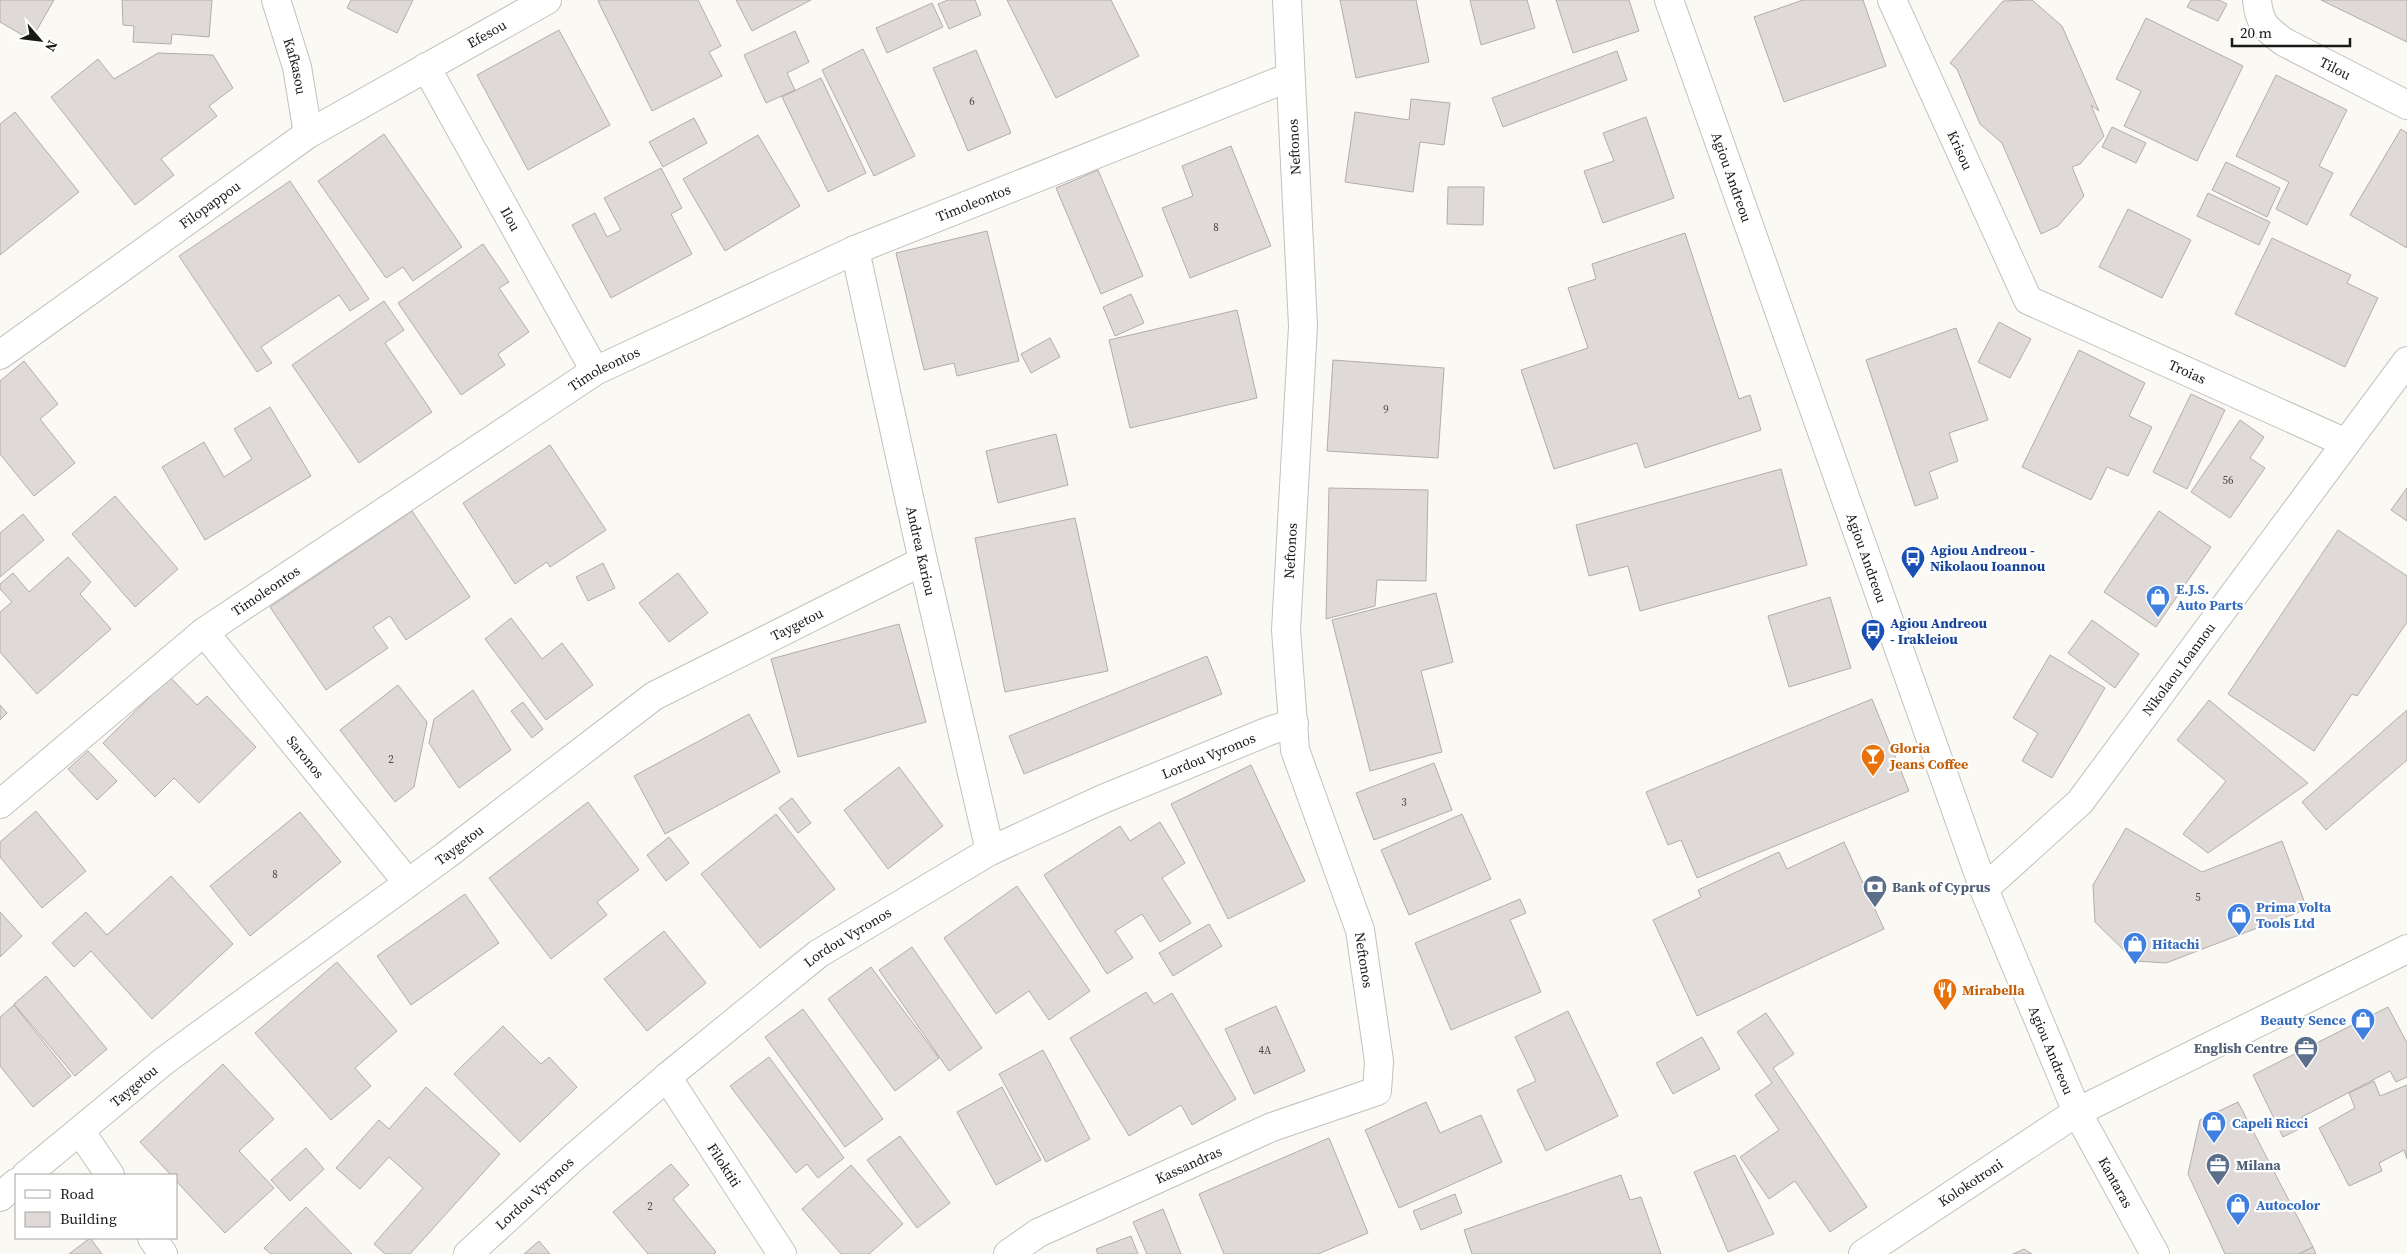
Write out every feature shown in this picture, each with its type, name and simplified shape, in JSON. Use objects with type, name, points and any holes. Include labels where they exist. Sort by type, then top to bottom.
[{"type":"street","name":"Kafkasou","points":[[276,0],[297,68],[308,134]]},
{"type":"street","name":"Efesou","points":[[426,67],[547,0]]},
{"type":"street","name":"Neftonos","points":[[1287,0],[1303,326],[1286,630],[1295,750],[1360,930],[1379,1061],[1377,1091]]},
{"type":"street","name":"Agiou Andreou","points":[[1669,0],[1984,889],[2077,1112]]},
{"type":"street","name":"Krisou","points":[[1892,0],[2028,300]]},
{"type":"street","name":"Tilou","points":[[2257,0],[2259,17],[2269,31],[2284,42],[2407,105]]},
{"type":"street","name":"Filopappou","points":[[0,355],[308,134],[426,67]]},
{"type":"street","name":"Ilou","points":[[426,67],[595,371]]},
{"type":"street","name":"Timoleontos","points":[[0,804],[204,632],[595,371],[855,250],[1290,77]]},
{"type":"street","name":"Andrea Kariou","points":[[855,250],[923,561],[990,851]]},
{"type":"street","name":"Troias","points":[[2028,300],[2346,442]]},
{"type":"street","name":"Nikolaou Ioannou","points":[[1984,889],[2080,802],[2407,361]]},
{"type":"street","name":"Taygetou","points":[[27,1174],[164,1061],[408,883],[654,696],[923,561]]},
{"type":"street","name":"Saronos","points":[[204,632],[408,883]]},
{"type":"street","name":"Lordou Vyronos","points":[[468,1254],[573,1158],[667,1077],[818,954],[990,851],[1103,799],[1269,731],[1294,723]]},
{"type":"street","name":"Kolokotroni","points":[[1863,1254],[2077,1112],[2407,950]]},
{"type":"street","name":"Filoktiti","points":[[667,1077],[782,1254]]},
{"type":"street","name":"Kassandras","points":[[1008,1254],[1038,1232],[1272,1127],[1377,1091]]},
{"type":"street","name":"Kantaras","points":[[2077,1112],[2155,1254]]},
{"type":"street","points":[[80,1131],[109,1174]]},
{"type":"street","points":[[0,1197],[15,1185]]},
{"type":"street","points":[[153,1239],[163,1254]]},
{"type":"building","points":[[0,0],[54,0],[31,40],[0,22]]},
{"type":"building","points":[[122,0],[212,0],[209,37],[172,34],[171,44],[133,42],[134,26],[123,25]]},
{"type":"building","points":[[351,0],[413,0],[397,33],[347,8]]},
{"type":"building","points":[[698,0],[721,46],[709,52],[722,76],[652,111],[598,1]]},
{"type":"building","points":[[736,0],[811,0],[752,31]]},
{"type":"building","points":[[948,0],[975,0],[981,15],[949,29],[938,4]]},
{"type":"building","points":[[1007,0],[1111,0],[1139,56],[1056,98]]},
{"type":"building","points":[[1340,0],[1416,0],[1429,62],[1356,78]]},
{"type":"building","points":[[1470,0],[1527,0],[1535,28],[1481,45]]},
{"type":"building","points":[[1556,0],[1629,0],[1639,31],[1573,53]]},
{"type":"building","points":[[1803,0],[1863,0],[1886,66],[1784,102],[1754,17]]},
{"type":"building","points":[[2032,0],[2062,26],[2099,111],[2091,105],[2104,136],[2080,164],[2072,167],[2084,196],[2058,226],[2041,234],[2002,143],[1980,124],[1957,69],[1950,63],[2003,1]]},
{"type":"building","points":[[2191,0],[2219,0],[2227,4],[2218,21],[2187,7]]},
{"type":"building","points":[[2321,0],[2407,0],[2407,42]]},
{"type":"building","points":[[932,3],[943,27],[887,53],[876,28]]},
{"type":"building","points":[[2146,18],[2243,66],[2197,161],[2124,126],[2141,91],[2116,79]]},
{"type":"building","points":[[559,30],[610,125],[528,170],[477,75]]},
{"type":"building","points":[[795,31],[809,62],[787,73],[795,90],[766,103],[744,55]]},
{"type":"building","points":[[863,49],[915,156],[874,176],[822,70]]},
{"type":"building","points":[[976,50],[1011,133],[968,151],[933,68]]},
{"type":"building","points":[[1617,51],[1627,80],[1503,127],[1492,98]]},
{"type":"building","points":[[158,53],[213,55],[233,88],[209,106],[217,116],[161,159],[174,175],[135,205],[51,97],[98,59],[114,79]]},
{"type":"building","points":[[2276,75],[2347,110],[2319,166],[2333,173],[2307,225],[2276,209],[2289,182],[2236,156]]},
{"type":"building","points":[[821,78],[866,173],[828,192],[782,97]]},
{"type":"building","points":[[1411,99],[1450,103],[1444,145],[1420,142],[1413,192],[1345,182],[1355,112],[1409,120]]},
{"type":"building","points":[[15,112],[79,192],[0,255],[0,124]]},
{"type":"building","points":[[1646,117],[1674,198],[1603,223],[1584,171],[1614,161],[1603,133]]},
{"type":"building","points":[[694,118],[707,143],[663,167],[649,142]]},
{"type":"building","points":[[2112,127],[2146,143],[2136,163],[2102,147]]},
{"type":"building","points":[[2401,129],[2407,133],[2407,248],[2350,215]]},
{"type":"building","points":[[384,134],[462,247],[413,281],[403,267],[386,278],[318,181]]},
{"type":"building","points":[[758,135],[800,206],[725,251],[683,179]]},
{"type":"building","points":[[1231,146],[1271,246],[1190,278],[1162,208],[1193,196],[1182,166]]},
{"type":"building","points":[[2226,162],[2280,188],[2267,217],[2212,190]]},
{"type":"building","points":[[661,168],[682,208],[671,214],[692,254],[611,298],[572,225],[595,213],[607,237],[621,230],[604,198]]},
{"type":"building","points":[[1098,170],[1143,276],[1101,294],[1056,188]]},
{"type":"building","points":[[290,181],[369,299],[350,311],[339,295],[261,347],[272,363],[257,372],[179,256]]},
{"type":"building","points":[[1448,187],[1484,187],[1483,225],[1447,224]]},
{"type":"building","points":[[2208,193],[2270,222],[2259,245],[2197,216]]},
{"type":"building","points":[[2128,209],[2191,240],[2162,298],[2099,267]]},
{"type":"building","points":[[987,231],[1019,361],[957,376],[954,363],[924,370],[896,253]]},
{"type":"building","points":[[1685,233],[1739,399],[1750,395],[1761,430],[1645,468],[1637,443],[1554,469],[1521,370],[1588,348],[1568,288],[1596,279],[1592,264]]},
{"type":"building","points":[[2272,238],[2351,275],[2347,283],[2378,298],[2345,367],[2235,314]]},
{"type":"building","points":[[483,244],[509,282],[499,288],[529,332],[498,354],[505,365],[461,395],[398,303]]},
{"type":"building","points":[[1131,294],[1144,323],[1115,336],[1103,307]]},
{"type":"building","points":[[384,301],[404,330],[385,343],[432,412],[359,463],[292,365]]},
{"type":"building","points":[[1237,310],[1257,398],[1130,428],[1109,340]]},
{"type":"building","points":[[1999,322],[2031,339],[2010,378],[1978,362]]},
{"type":"building","points":[[1956,328],[1988,420],[1949,433],[1958,461],[1929,472],[1938,498],[1915,506],[1866,360]]},
{"type":"building","points":[[1050,338],[1060,357],[1031,373],[1021,354]]},
{"type":"building","points":[[2079,350],[2145,383],[2129,416],[2152,427],[2128,476],[2107,467],[2091,500],[2022,467]]},
{"type":"building","points":[[1333,360],[1444,368],[1438,458],[1327,451]]},
{"type":"building","points":[[24,361],[58,404],[40,419],[75,463],[34,496],[0,454],[0,381]]},
{"type":"building","points":[[2191,394],[2225,410],[2187,489],[2153,472]]},
{"type":"building","points":[[270,407],[311,476],[205,540],[162,467],[204,442],[224,477],[252,459],[234,429]]},
{"type":"building","points":[[2240,420],[2264,437],[2250,458],[2265,468],[2230,518],[2191,492]]},
{"type":"building","points":[[1056,434],[1068,485],[998,503],[986,451]]},
{"type":"building","points":[[550,445],[606,530],[550,567],[547,562],[515,584],[463,503]]},
{"type":"building","points":[[1781,469],[1807,565],[1640,611],[1628,566],[1589,576],[1576,525]]},
{"type":"building","points":[[1329,488],[1428,490],[1426,581],[1377,580],[1375,606],[1326,619]]},
{"type":"building","points":[[2407,488],[2407,521],[2391,510]]},
{"type":"building","points":[[115,496],[178,569],[135,607],[72,534]]},
{"type":"building","points":[[412,511],[470,597],[406,640],[390,616],[373,627],[388,648],[326,690],[270,607]]},
{"type":"building","points":[[2159,511],[2211,547],[2156,627],[2104,592]]},
{"type":"building","points":[[23,514],[44,540],[0,577],[0,533]]},
{"type":"building","points":[[1075,518],[1108,671],[1005,692],[975,538]]},
{"type":"building","points":[[2338,530],[2407,576],[2407,622],[2357,696],[2352,694],[2314,751],[2228,694]]},
{"type":"building","points":[[68,557],[91,582],[80,594],[111,629],[37,694],[0,652],[0,612],[12,602],[0,589],[0,584],[13,573],[29,592]]},
{"type":"building","points":[[603,563],[615,588],[588,601],[576,577]]},
{"type":"building","points":[[678,573],[708,613],[669,642],[639,603]]},
{"type":"building","points":[[1436,593],[1453,662],[1421,671],[1442,752],[1370,771],[1332,620]]},
{"type":"building","points":[[1830,597],[1851,668],[1789,687],[1768,616]]},
{"type":"building","points":[[511,618],[542,659],[562,643],[593,685],[546,720],[485,639]]},
{"type":"building","points":[[2092,620],[2139,654],[2115,688],[2068,653]]},
{"type":"building","points":[[899,624],[926,722],[798,757],[771,659]]},
{"type":"building","points":[[2050,655],[2105,688],[2052,778],[2022,761],[2038,733],[2013,718]]},
{"type":"building","points":[[1207,656],[1222,694],[1024,774],[1009,736]]},
{"type":"building","points":[[170,677],[197,705],[207,696],[256,747],[199,803],[174,778],[155,797],[103,743]]},
{"type":"building","points":[[398,685],[427,722],[414,787],[395,802],[340,730]]},
{"type":"building","points":[[473,690],[511,750],[459,788],[429,743],[434,719]]},
{"type":"building","points":[[1872,699],[1909,791],[1697,878],[1681,840],[1668,845],[1646,792]]},
{"type":"building","points":[[2209,700],[2308,783],[2208,853],[2183,834],[2226,781],[2177,740]]},
{"type":"building","points":[[523,702],[543,729],[532,738],[511,711]]},
{"type":"building","points":[[0,705],[7,713],[0,720]]},
{"type":"building","points":[[2407,710],[2407,760],[2326,830],[2302,802]]},
{"type":"building","points":[[749,714],[780,772],[665,834],[634,776]]},
{"type":"building","points":[[88,751],[117,781],[97,800],[68,769]]},
{"type":"building","points":[[1434,763],[1452,810],[1374,840],[1356,793]]},
{"type":"building","points":[[1251,765],[1305,881],[1228,919],[1171,804]]},
{"type":"building","points":[[899,767],[943,826],[888,869],[844,810]]},
{"type":"building","points":[[792,798],[811,823],[798,833],[779,808]]},
{"type":"building","points":[[588,802],[639,870],[597,902],[607,915],[551,959],[489,878]]},
{"type":"building","points":[[36,811],[86,871],[42,908],[0,857],[0,842]]},
{"type":"building","points":[[300,812],[341,862],[250,936],[210,886]]},
{"type":"building","points":[[776,814],[835,889],[760,948],[701,874]]},
{"type":"building","points":[[1462,814],[1491,879],[1409,915],[1381,850]]},
{"type":"building","points":[[1160,822],[1185,863],[1162,878],[1191,923],[1160,942],[1142,914],[1115,931],[1133,958],[1107,974],[1044,875],[1120,826],[1130,841]]},
{"type":"building","points":[[2126,828],[2202,872],[2282,841],[2307,909],[2166,963],[2135,961],[2095,922],[2093,885]]},
{"type":"building","points":[[669,837],[689,863],[666,881],[647,855]]},
{"type":"building","points":[[1844,842],[1884,929],[1697,1016],[1653,920],[1701,897],[1698,890],[1779,852],[1787,869]]},
{"type":"building","points":[[171,876],[233,944],[152,1019],[91,951],[74,967],[52,943],[86,912],[107,935]]},
{"type":"building","points":[[1017,886],[1090,991],[1049,1020],[1029,991],[996,1014],[944,938]]},
{"type":"building","points":[[465,894],[499,943],[411,1005],[377,956]]},
{"type":"building","points":[[1520,899],[1526,913],[1510,920],[1541,992],[1451,1030],[1415,943]]},
{"type":"building","points":[[0,912],[22,936],[0,957]]},
{"type":"building","points":[[1209,924],[1222,946],[1173,976],[1159,953]]},
{"type":"building","points":[[664,931],[706,983],[647,1031],[604,979]]},
{"type":"building","points":[[912,947],[982,1048],[949,1071],[879,970]]},
{"type":"building","points":[[337,962],[397,1031],[355,1068],[371,1086],[331,1120],[255,1033]]},
{"type":"building","points":[[871,967],[939,1058],[895,1091],[828,999]]},
{"type":"building","points":[[46,976],[107,1049],[75,1076],[14,1004]]},
{"type":"building","points":[[1146,992],[1154,1004],[1172,993],[1236,1099],[1192,1125],[1181,1105],[1129,1136],[1070,1038]]},
{"type":"building","points":[[14,1005],[71,1076],[33,1107],[0,1066],[0,1017]]},
{"type":"building","points":[[1276,1006],[1305,1071],[1254,1094],[1225,1029]]},
{"type":"building","points":[[2388,1007],[2407,1043],[2407,1077],[2396,1082],[2390,1071],[2302,1117],[2305,1126],[2283,1137],[2253,1075]]},
{"type":"building","points":[[803,1009],[883,1119],[845,1147],[765,1037]]},
{"type":"building","points":[[1568,1011],[1618,1116],[1546,1151],[1517,1090],[1536,1081],[1515,1037]]},
{"type":"building","points":[[1766,1013],[1794,1054],[1773,1068],[1867,1207],[1830,1232],[1795,1181],[1769,1199],[1740,1157],[1779,1130],[1755,1095],[1772,1083],[1737,1032]]},
{"type":"building","points":[[503,1026],[541,1064],[549,1057],[577,1087],[520,1142],[454,1074]]},
{"type":"building","points":[[1702,1037],[1720,1069],[1673,1094],[1656,1063]]},
{"type":"building","points":[[1043,1050],[1090,1139],[1046,1162],[999,1074]]},
{"type":"building","points":[[769,1057],[844,1158],[818,1178],[807,1164],[796,1173],[730,1086]]},
{"type":"building","points":[[223,1064],[274,1119],[239,1151],[274,1188],[225,1233],[178,1183],[178,1174],[170,1174],[140,1142]]},
{"type":"building","points":[[2374,1081],[2380,1096],[2407,1085],[2407,1159],[2404,1150],[2379,1163],[2382,1171],[2349,1186],[2319,1128],[2355,1108],[2349,1093]]},
{"type":"building","points":[[426,1087],[500,1154],[410,1254],[385,1254],[374,1244],[423,1188],[389,1157],[360,1189],[336,1168],[379,1120],[389,1129]]},
{"type":"building","points":[[1002,1087],[1041,1160],[996,1185],[957,1112]]},
{"type":"building","points":[[1426,1102],[1440,1133],[1481,1115],[1502,1162],[1399,1208],[1365,1130]]},
{"type":"building","points":[[2238,1102],[2313,1247],[2299,1254],[2225,1254],[2188,1174],[2200,1120]]},
{"type":"building","points":[[900,1136],[950,1203],[917,1228],[867,1160]]},
{"type":"building","points":[[1329,1138],[1368,1233],[1318,1254],[1224,1254],[1199,1194]]},
{"type":"building","points":[[306,1148],[324,1169],[290,1201],[271,1180]]},
{"type":"building","points":[[1735,1155],[1774,1234],[1728,1252],[1694,1172]]},
{"type":"building","points":[[671,1164],[689,1185],[673,1199],[716,1252],[714,1254],[648,1254],[613,1212]]},
{"type":"building","points":[[851,1165],[903,1224],[869,1254],[841,1254],[802,1209]]},
{"type":"building","points":[[1621,1175],[1630,1200],[1641,1197],[1661,1254],[1472,1254],[1464,1230]]},
{"type":"building","points":[[1455,1194],[1462,1213],[1421,1230],[1413,1211]]},
{"type":"building","points":[[306,1207],[352,1254],[271,1254],[264,1248]]},
{"type":"building","points":[[1163,1209],[1181,1254],[1147,1254],[1133,1222]]},
{"type":"building","points":[[1131,1236],[1138,1254],[1098,1254],[1096,1249]]},
{"type":"building","points":[[91,1239],[102,1254],[69,1254]]},
{"type":"building","points":[[539,1241],[550,1254],[524,1254]]},
{"type":"building","points":[[2313,1247],[2316,1254],[2299,1254]]},
{"type":"building","points":[[2024,1249],[2032,1254],[2013,1254]]},
{"type":"place","name":"Agiou Andreou - Nikolaou Ioannou","points":[[1913,579]]},
{"type":"place","name":"E.J.S. Auto Parts","points":[[2158,618]]},
{"type":"place","name":"Agiou Andreou - Irakleiou","points":[[1873,652]]},
{"type":"place","name":"Gloria Jeans Coffee","points":[[1873,777]]},
{"type":"place","name":"Bank of Cyprus","points":[[1875,908]]},
{"type":"place","name":"Prima Volta Tools Ltd","points":[[2239,936]]},
{"type":"place","name":"Hitachi","points":[[2135,965]]},
{"type":"place","name":"Mirabella","points":[[1945,1011]]},
{"type":"place","name":"Beauty Sence","points":[[2363,1041]]},
{"type":"place","name":"English Centre","points":[[2306,1069]]},
{"type":"place","name":"Capeli Ricci","points":[[2214,1144]]},
{"type":"place","name":"Milana","points":[[2218,1186]]},
{"type":"place","name":"Autocolor","points":[[2238,1226]]}]
